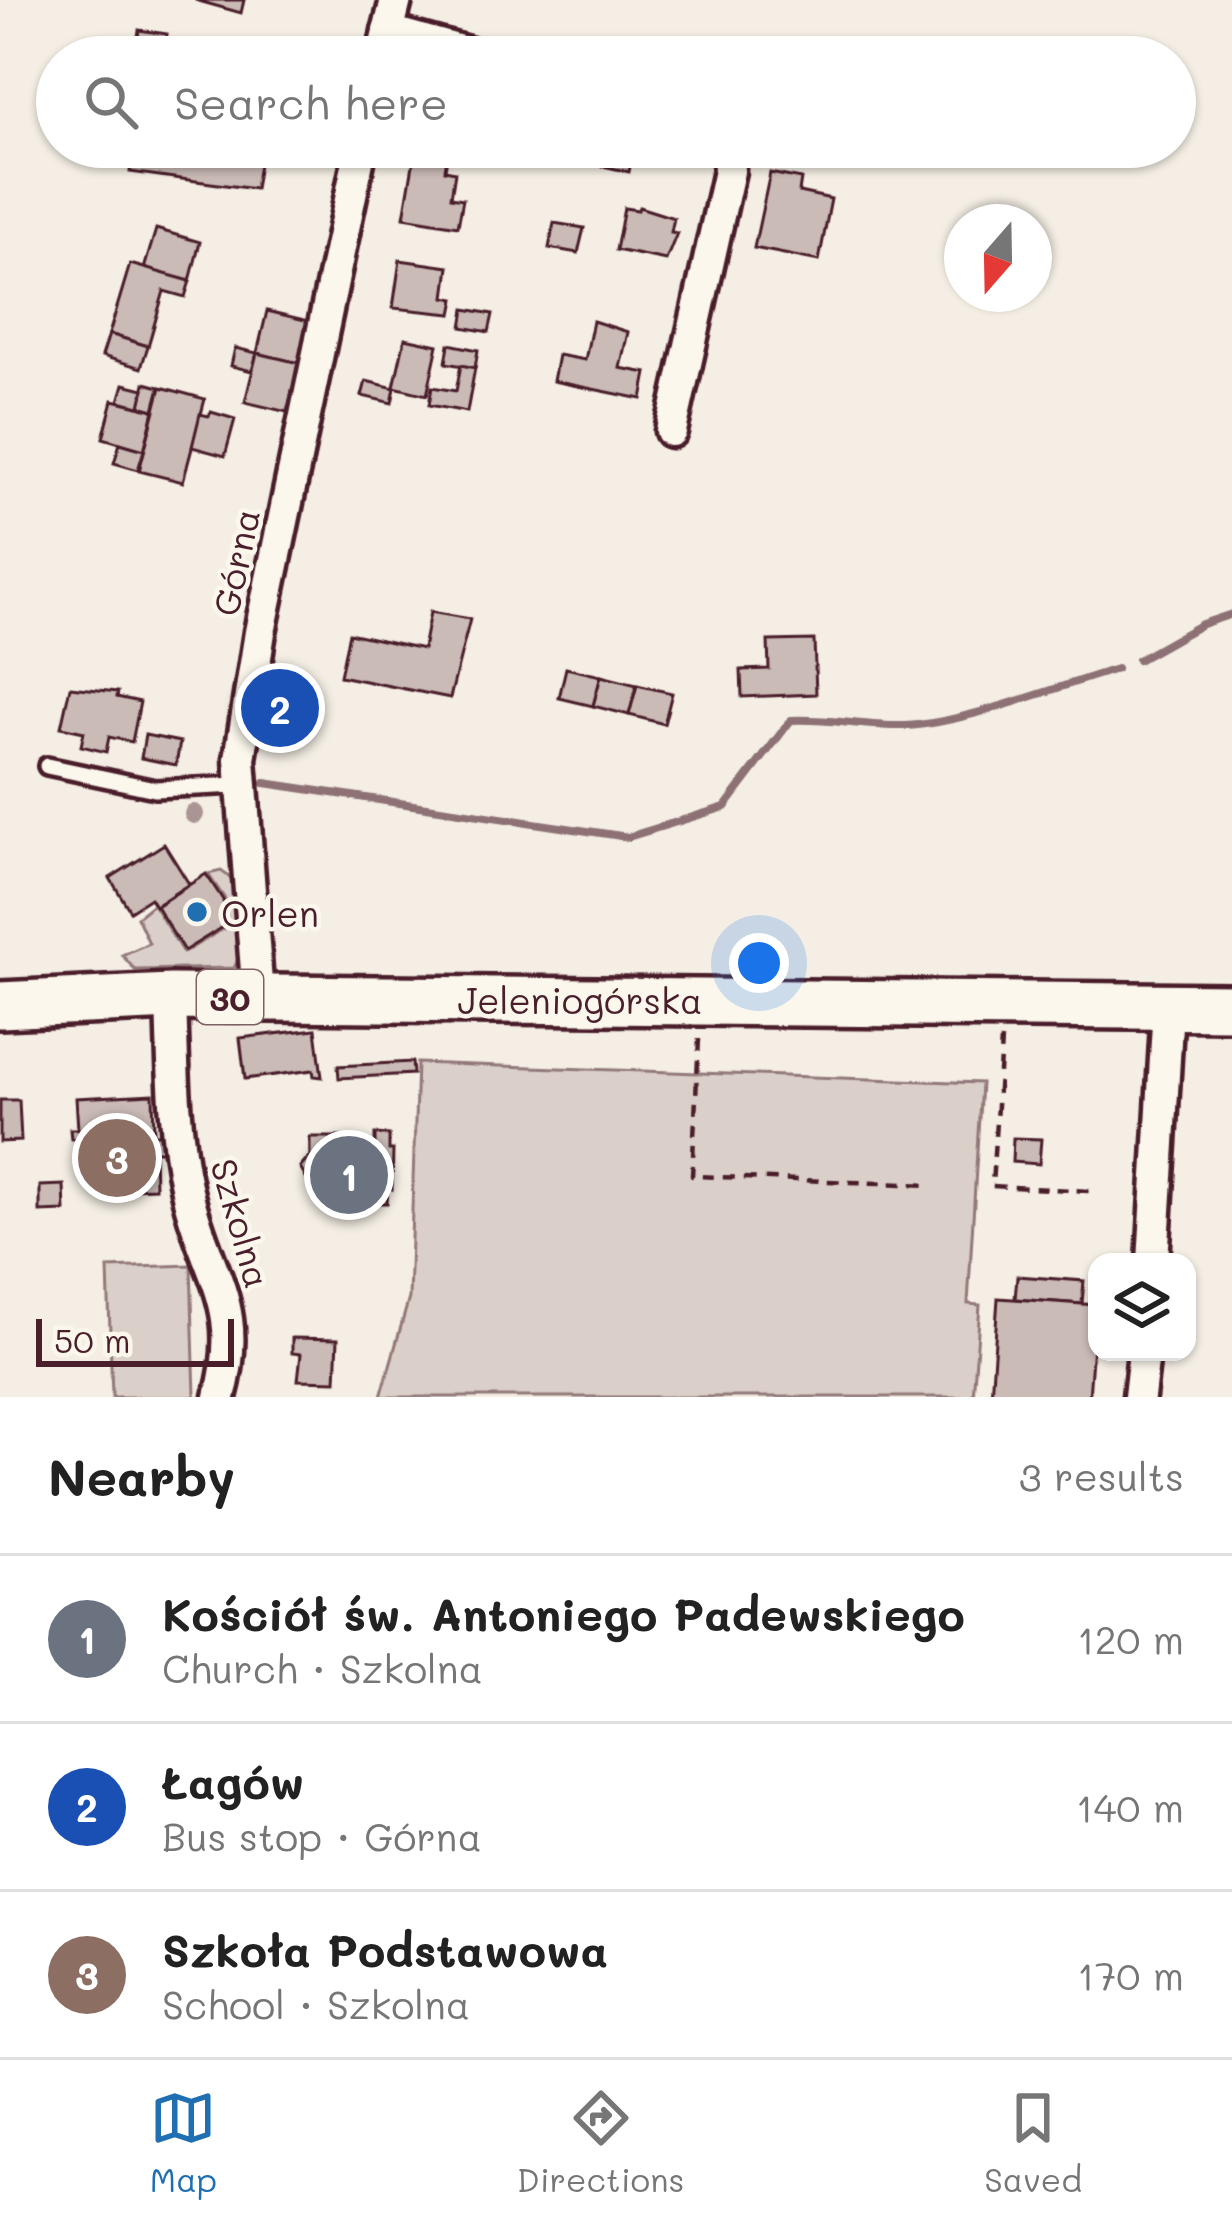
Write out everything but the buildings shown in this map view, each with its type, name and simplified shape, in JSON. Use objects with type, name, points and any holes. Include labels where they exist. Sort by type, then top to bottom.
[{"type":"main road","name":"Jeleniogórska","points":[[0,1005],[258,997],[1232,1007]]},
{"type":"street","points":[[387,36],[396,0]]},
{"type":"street","name":"Górna","points":[[258,997],[239,784],[242,737],[357,168]]},
{"type":"street","points":[[671,431],[729,168]]},
{"type":"street","name":"Szkolna","points":[[171,997],[187,1192],[230,1327],[230,1360],[220,1397]]},
{"type":"street","points":[[1154,1253],[1168,1007]]},
{"type":"street","points":[[1139,1397],[1143,1361]]},
{"type":"lane","points":[[47,766],[155,789],[239,784]]},
{"type":"path","points":[[700,1026],[692,1176],[932,1186]]},
{"type":"path","points":[[1001,1035],[992,1186],[1090,1191]]},
{"type":"shaded area","points":[[221,871],[237,890],[243,916],[242,945],[234,968],[135,970],[122,955],[149,943],[137,917],[153,904],[183,953],[228,926],[225,899],[208,874]]},
{"type":"shaded area","points":[[417,1063],[981,1083],[968,1304],[980,1305],[973,1397],[381,1397],[409,1298]]},
{"type":"shaded area","points":[[191,1265],[195,1397],[112,1397],[108,1268]]},
{"type":"waterway","points":[[1138,660],[1202,624],[1232,614]]},
{"type":"waterway","points":[[265,783],[628,837],[725,807],[791,720],[891,726],[929,723],[1116,669]]},
{"type":"place","name":"Łagów","points":[[280,708]]},
{"type":"place","name":"Orlen","points":[[197,912]]},
{"type":"place","name":"Szkoła Podstawowa","points":[[117,1158]]},
{"type":"place","name":"Kościół św. Antoniego Padewskiego","points":[[349,1175]]}]
